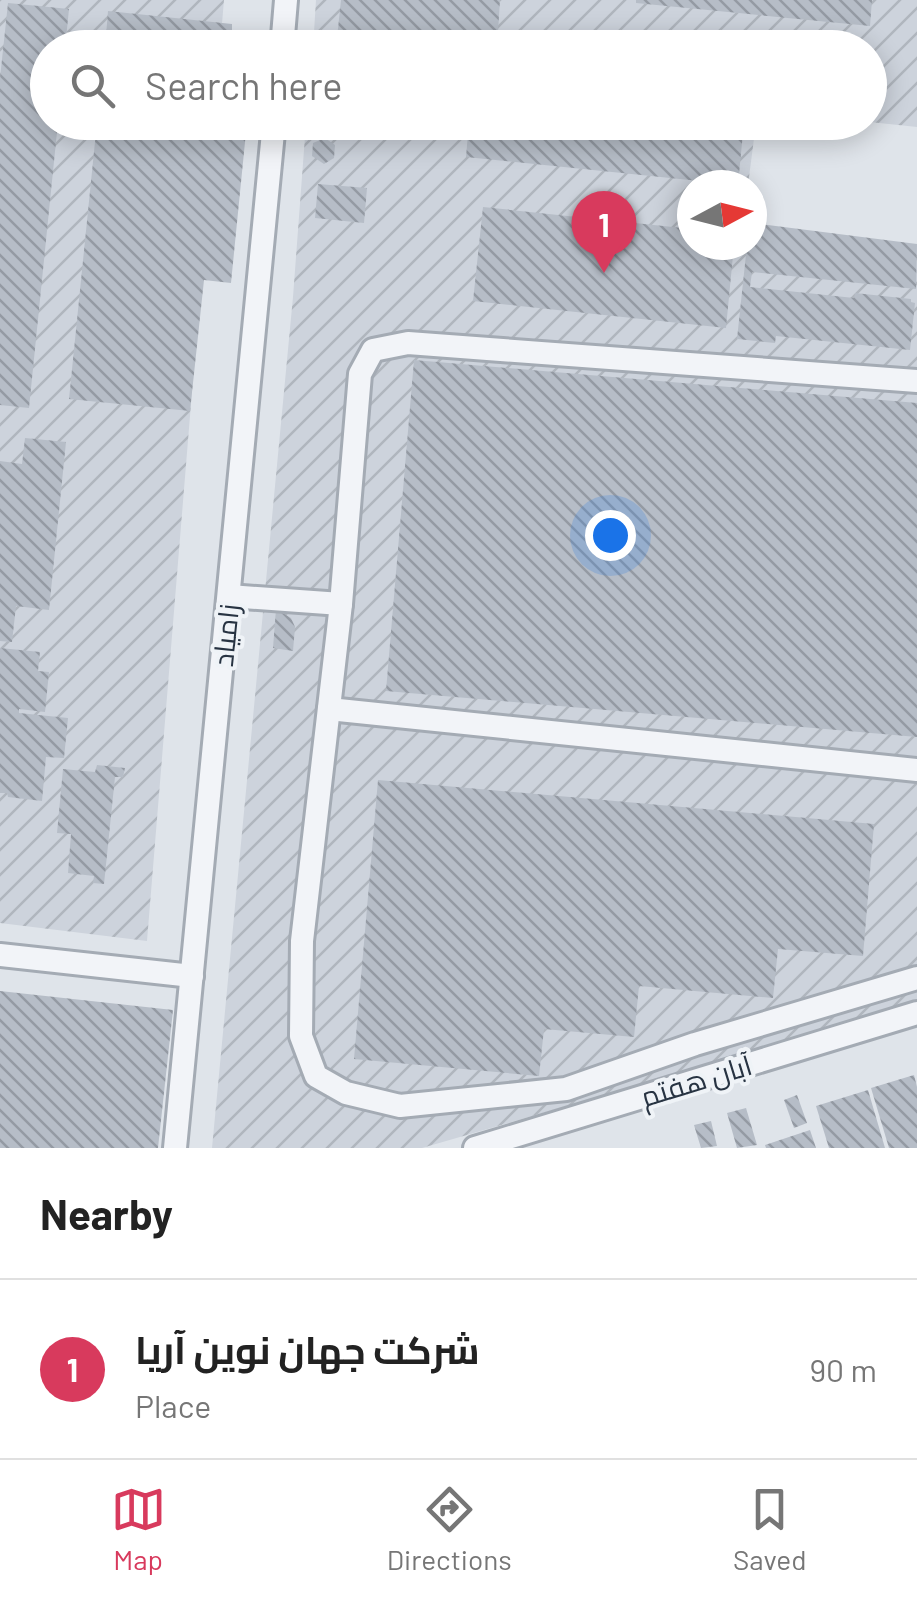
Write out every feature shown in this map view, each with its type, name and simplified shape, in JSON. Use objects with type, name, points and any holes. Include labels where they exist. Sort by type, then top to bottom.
[{"type":"street","points":[[284,30],[286,0]]},
{"type":"street","name":"زامیاد","points":[[175,1148],[272,140]]},
{"type":"street","points":[[917,381],[408,343],[373,350],[360,374],[341,604],[302,941],[301,1036],[316,1076],[346,1093],[400,1106],[566,1089],[695,1044],[917,978]]},
{"type":"street","points":[[229,596],[341,604]]},
{"type":"street","points":[[329,709],[917,770]]},
{"type":"street","points":[[0,955],[192,976]]},
{"type":"street","name":"آبان هفتم","points":[[475,1148],[917,1013]]},
{"type":"shaded area","points":[[0,0],[224,0],[221,30],[30,30],[30,140],[213,140],[147,941],[0,923]]},
{"type":"shaded area","points":[[316,0],[917,0],[917,127],[887,124],[887,30],[314,30]]},
{"type":"shaded area","points":[[305,140],[754,140],[750,170],[677,170],[677,260],[767,260],[767,231],[917,246],[917,1004],[422,1148],[212,1148]]},
{"type":"building","points":[[341,0],[500,0],[498,30],[338,30]]},
{"type":"building","points":[[636,0],[872,0],[870,26]]},
{"type":"building","points":[[8,3],[69,9],[67,30],[30,30],[30,140],[56,140],[29,408],[0,405],[0,78]]},
{"type":"building","points":[[108,11],[232,24],[232,30],[106,30]]},
{"type":"building","points":[[95,140],[245,140],[231,283],[204,280],[190,411],[69,399]]},
{"type":"building","points":[[328,140],[335,145],[334,158],[324,164],[312,156],[313,143]]},
{"type":"building","points":[[467,140],[742,140],[739,170],[677,170],[677,179],[466,157]]},
{"type":"building","points":[[318,184],[367,188],[364,223],[315,218]]},
{"type":"building","points":[[483,207],[677,227],[677,260],[733,260],[726,328],[473,301]]},
{"type":"building","points":[[767,225],[917,244],[916,289],[752,272],[750,287],[854,298],[855,293],[911,299],[915,303],[910,350],[776,336],[775,343],[737,339],[745,260],[767,260]]},
{"type":"building","points":[[414,360],[917,403],[917,737],[386,691]]},
{"type":"building","points":[[25,438],[66,442],[49,610],[16,606],[12,642],[0,641],[0,461],[22,464]]},
{"type":"building","points":[[276,609],[291,618],[295,627],[293,651],[273,648]]},
{"type":"building","points":[[0,648],[40,652],[38,671],[49,672],[45,712],[19,709],[19,713],[68,718],[64,758],[46,757],[42,801],[0,793]]},
{"type":"building","points":[[97,765],[125,768],[123,777],[115,777],[104,884],[93,883],[94,876],[68,873],[71,834],[57,833],[63,769],[95,772]]},
{"type":"building","points":[[378,780],[874,824],[863,956],[778,949],[773,998],[639,986],[634,1037],[544,1029],[539,1076],[354,1059]]},
{"type":"building","points":[[0,991],[173,1010],[158,1148],[0,1148]]},
{"type":"building","points":[[914,1075],[917,1148],[889,1148],[871,1088]]},
{"type":"building","points":[[868,1090],[885,1148],[829,1148],[816,1106]]},
{"type":"building","points":[[797,1095],[807,1123],[794,1128],[784,1100]]},
{"type":"building","points":[[746,1108],[757,1145],[737,1148],[727,1113]]},
{"type":"building","points":[[711,1121],[717,1146],[701,1148],[694,1125]]},
{"type":"building","points":[[810,1130],[816,1148],[766,1148],[765,1145]]},
{"type":"place","name":"شرکت جهان نوین آریا","points":[[604,273]]}]
